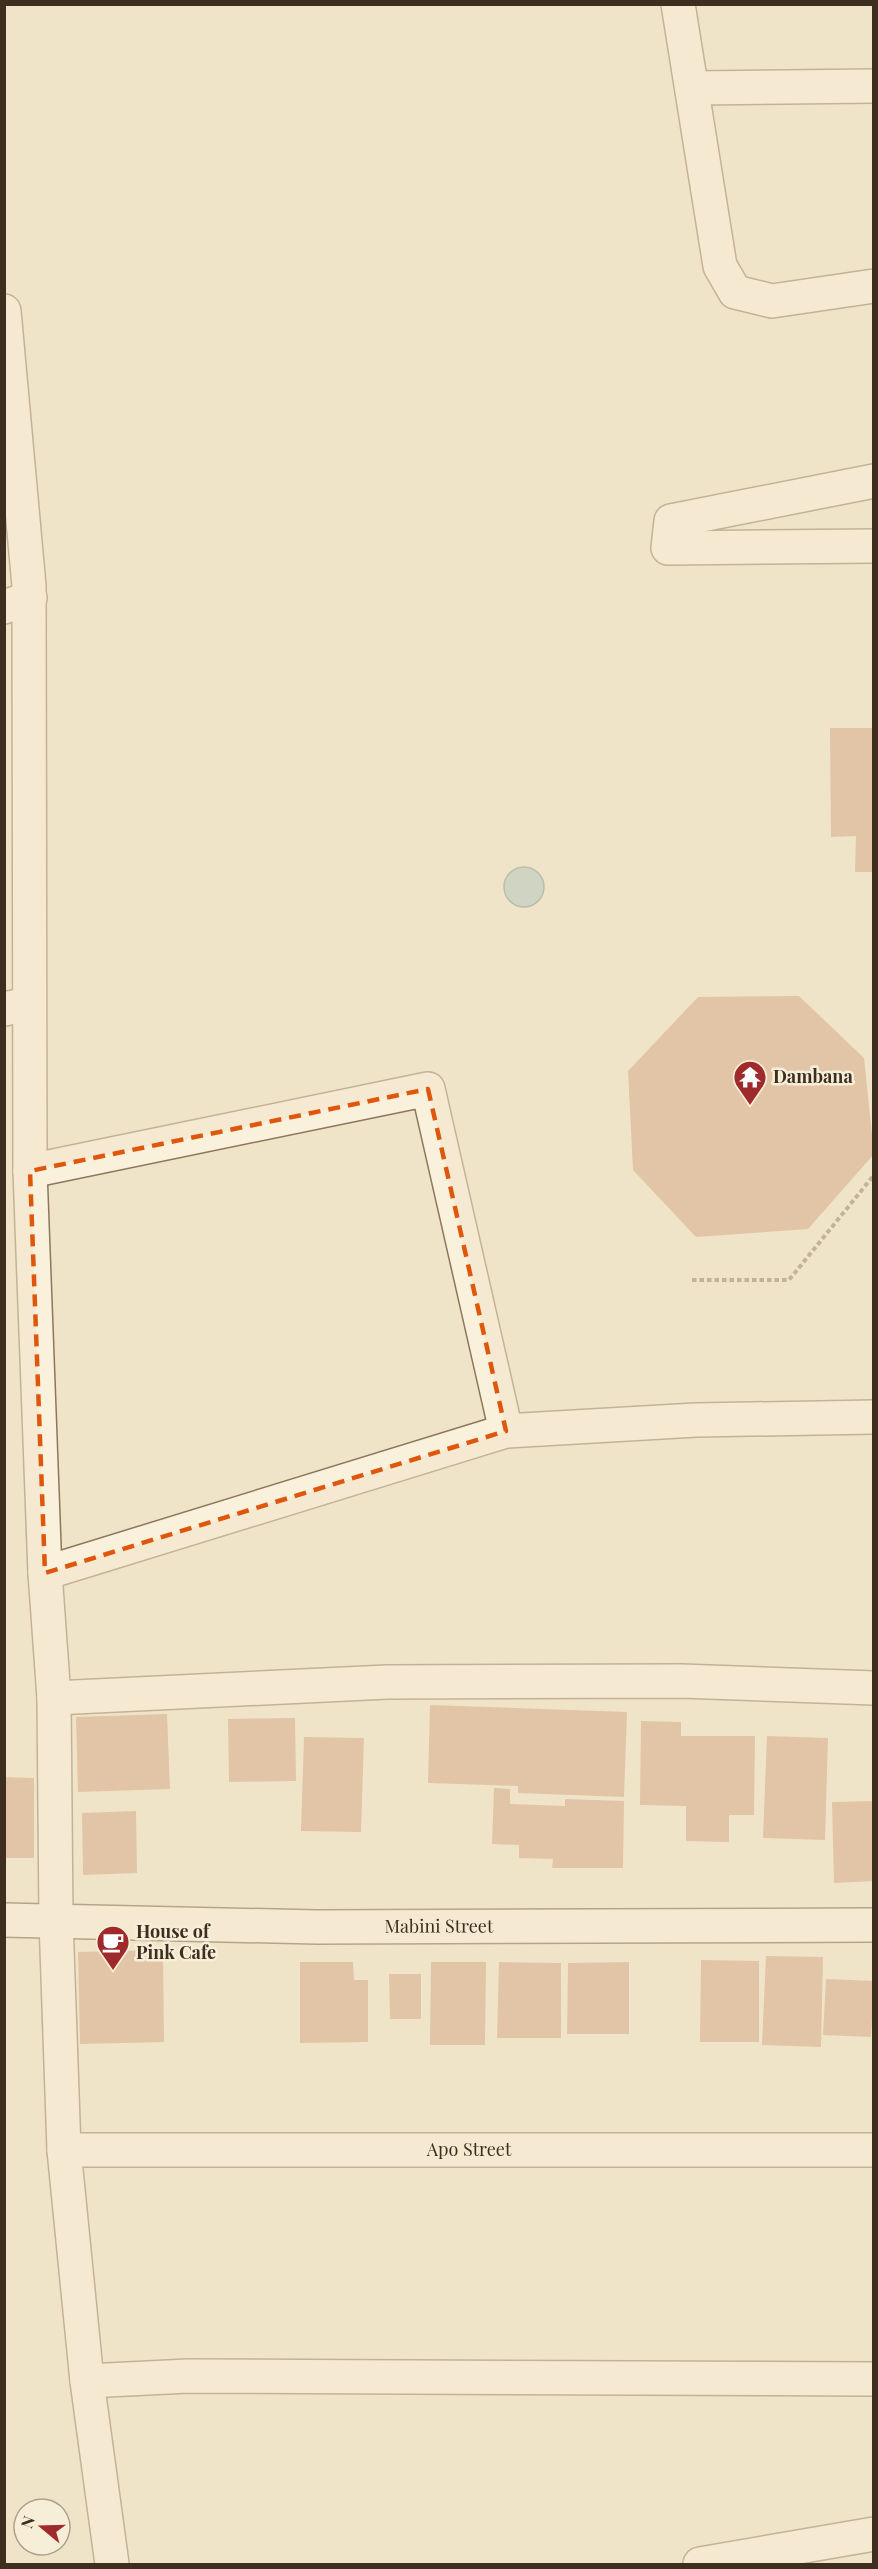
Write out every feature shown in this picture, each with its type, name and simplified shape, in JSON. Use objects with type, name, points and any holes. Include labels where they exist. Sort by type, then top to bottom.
[{"type":"street","points":[[678,4],[720,266],[735,292],[772,301],[873,286]]},
{"type":"street","points":[[692,88],[873,86]]},
{"type":"street","points":[[4,311],[17,603],[17,1007],[30,1171],[45,1573],[54,1698],[56,1920],[64,2150],[87,2381],[112,2565]]},
{"type":"street","points":[[873,481],[671,521],[668,548],[873,546]]},
{"type":"street","points":[[30,1171],[428,1089],[506,1431]]},
{"type":"street","points":[[45,1573],[506,1431],[696,1420],[873,1418]]},
{"type":"street","points":[[54,1698],[399,1682],[681,1681],[873,1688]]},
{"type":"street","name":"Mabini Street","points":[[4,1920],[317,1927],[873,1925]]},
{"type":"street","name":"Apo Street","points":[[64,2150],[873,2150]]},
{"type":"street","points":[[87,2381],[188,2376],[873,2379]]},
{"type":"street","points":[[700,2565],[873,2534]]},
{"type":"path","points":[[692,1280],[789,1280],[873,1175]]},
{"type":"highlighted area","points":[[428,1089],[506,1431],[45,1573],[30,1171]]},
{"type":"water","points":[[524,867],[532,868],[538,873],[543,879],[543,895],[538,901],[532,906],[524,907],[516,906],[510,901],[505,895],[504,887],[505,879],[510,873],[516,868]]},
{"type":"building","points":[[830,728],[874,728],[874,872],[855,872],[856,836],[831,837]]},
{"type":"building","name":"Dambana","points":[[799,996],[864,1058],[874,1154],[808,1229],[696,1237],[633,1170],[628,1071],[698,997]]},
{"type":"building","points":[[430,1705],[627,1712],[624,1797],[518,1793],[518,1786],[428,1783]]},
{"type":"building","points":[[167,1714],[170,1789],[78,1792],[76,1717]]},
{"type":"building","points":[[295,1718],[296,1781],[229,1782],[228,1719]]},
{"type":"building","points":[[641,1721],[681,1722],[681,1736],[755,1736],[754,1815],[729,1815],[729,1842],[686,1841],[686,1806],[640,1805]]},
{"type":"building","points":[[767,1736],[828,1738],[825,1840],[763,1838]]},
{"type":"building","points":[[304,1737],[364,1738],[361,1832],[301,1831]]},
{"type":"building","points":[[4,1777],[34,1778],[34,1858],[4,1858]]},
{"type":"building","points":[[494,1788],[510,1789],[510,1804],[565,1806],[565,1799],[624,1801],[623,1868],[552,1868],[553,1859],[519,1858],[519,1845],[492,1844]]},
{"type":"building","points":[[874,1801],[874,1881],[834,1883],[832,1802]]},
{"type":"building","points":[[136,1811],[137,1873],[83,1875],[82,1813]]},
{"type":"building","points":[[163,1950],[164,2042],[80,2044],[78,1952]]},
{"type":"building","points":[[766,1956],[823,1957],[821,2047],[762,2045]]},
{"type":"building","points":[[701,1960],[759,1961],[759,2042],[700,2042]]},
{"type":"building","points":[[300,1962],[353,1962],[354,1980],[368,1980],[368,2042],[300,2043]]},
{"type":"building","points":[[431,1962],[486,1962],[485,2045],[430,2045]]},
{"type":"building","points":[[499,1962],[561,1963],[561,2038],[497,2038]]},
{"type":"building","points":[[629,1962],[629,2034],[567,2034],[568,1963]]},
{"type":"building","points":[[389,1974],[421,1974],[421,2019],[390,2019]]},
{"type":"building","points":[[826,1979],[874,1981],[871,2037],[823,2035]]},
{"type":"place","name":"Dambana","points":[[750,1106]]},
{"type":"place","name":"House of Pink Cafe","points":[[113,1971]]}]
